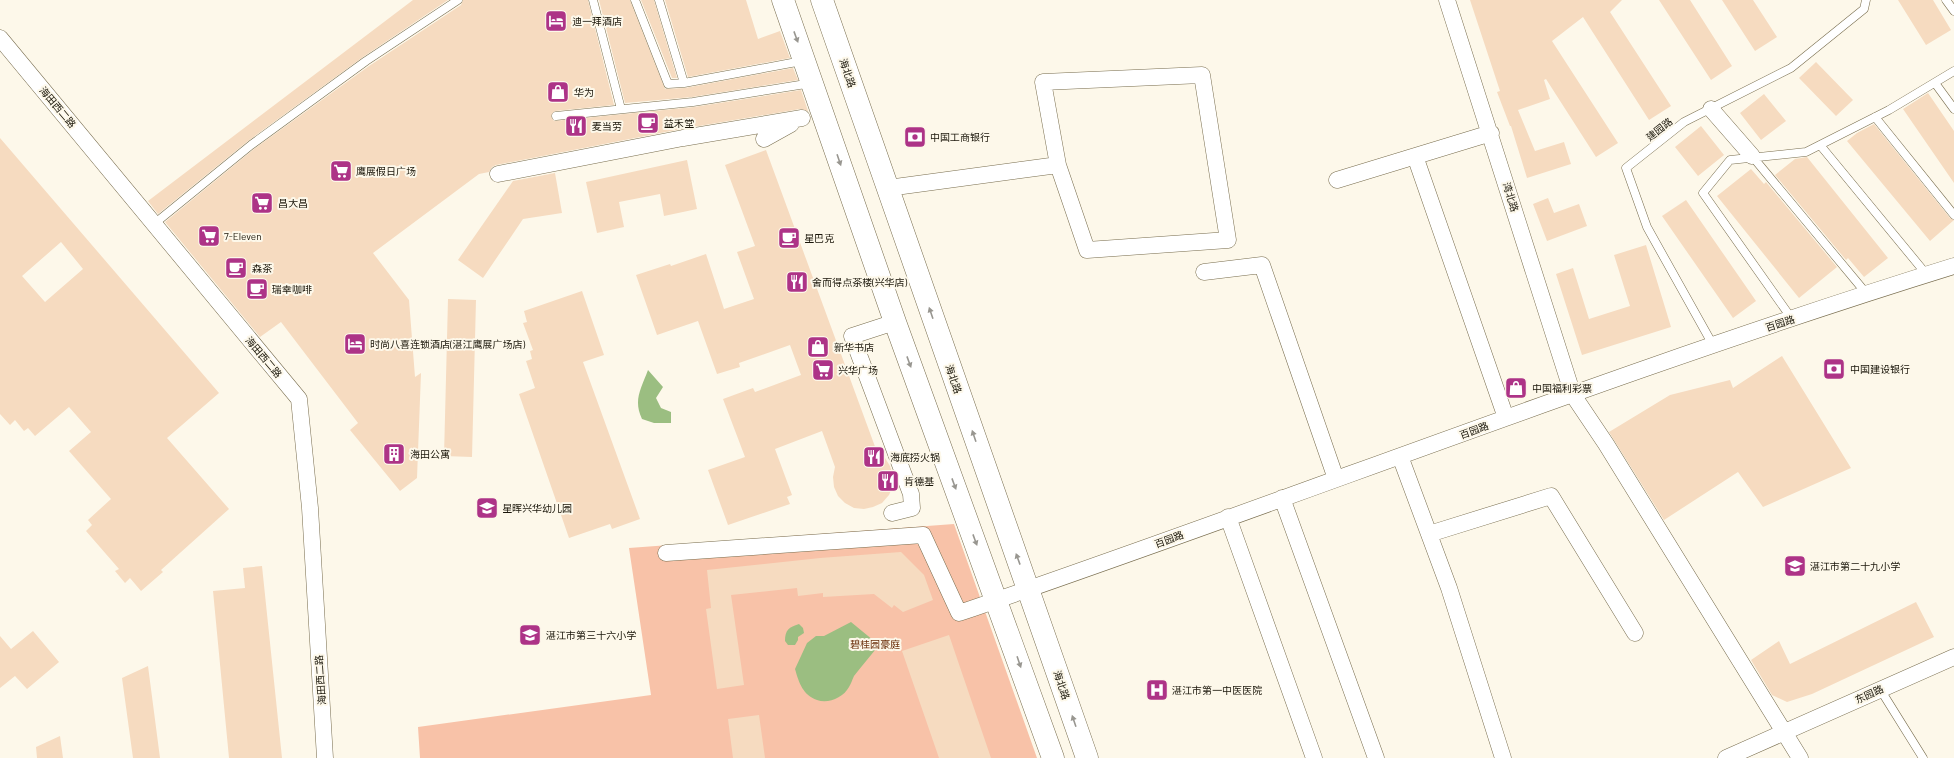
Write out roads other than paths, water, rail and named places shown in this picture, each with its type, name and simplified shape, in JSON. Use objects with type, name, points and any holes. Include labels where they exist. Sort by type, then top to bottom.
[{"type":"street","points":[[783,0],[812,83],[812,116],[895,322],[997,600],[1052,758]]},
{"type":"street","name":"海北路","points":[[822,0],[1029,588],[1087,758]]},
{"type":"street","name":"湾北路","points":[[1447,0],[1491,133],[1573,395],[1606,444],[1785,731],[1800,758]]},
{"type":"street","name":"海田西二路","points":[[0,38],[299,399],[310,508],[325,758]]},
{"type":"street","points":[[1202,75],[1228,240],[1087,250],[1058,165],[1043,82],[1202,75]]},
{"type":"street","points":[[1710,109],[1752,156]]},
{"type":"street","points":[[764,139],[812,116]]},
{"type":"street","points":[[498,174],[812,116]]},
{"type":"street","points":[[1337,180],[1491,133]]},
{"type":"street","points":[[1415,156],[1506,418]]},
{"type":"street","points":[[888,188],[1058,165]]},
{"type":"street","points":[[1204,272],[1262,265],[1336,479]]},
{"type":"street","name":"百园路","points":[[666,553],[923,535],[959,614],[1713,345],[1866,293],[1954,266]]},
{"type":"street","points":[[892,514],[912,508],[911,494],[852,336],[895,322]]},
{"type":"street","points":[[1400,456],[1450,588],[1503,758]]},
{"type":"street","points":[[1429,534],[1551,496],[1635,633]]},
{"type":"street","points":[[1282,498],[1376,758]]},
{"type":"street","points":[[1228,518],[1314,758]]},
{"type":"street","name":"东园路","points":[[1726,758],[1954,657]]},
{"type":"lane","points":[[154,224],[264,135],[366,61],[458,0]]},
{"type":"lane","points":[[593,0],[621,109]]},
{"type":"lane","points":[[635,0],[668,84],[684,83],[805,61]]},
{"type":"lane","points":[[659,0],[684,83]]},
{"type":"lane","name":"建园路","points":[[1713,345],[1647,227],[1626,168],[1684,122],[1791,68],[1864,9],[1866,0]]},
{"type":"lane","points":[[1946,0],[1954,11]]},
{"type":"lane","points":[[1792,319],[1703,193],[1730,160],[1752,156],[1806,152],[1875,117],[1954,71]]},
{"type":"lane","points":[[556,116],[693,102],[812,83]]},
{"type":"lane","points":[[1935,83],[1954,109]]},
{"type":"lane","points":[[1875,117],[1954,215]]},
{"type":"lane","points":[[1820,145],[1927,275]]},
{"type":"lane","points":[[1752,156],[1866,293]]},
{"type":"lane","points":[[1880,689],[1923,758]]},
{"type":"place","name":"迪一拜酒店","points":[[556,21]]},
{"type":"place","name":"华为","points":[[558,92]]},
{"type":"place","name":"益禾堂","points":[[648,123]]},
{"type":"place","name":"麦当劳","points":[[576,126]]},
{"type":"place","name":"中国工商银行","points":[[915,137]]},
{"type":"place","name":"鹰展假日广场","points":[[341,171]]},
{"type":"place","name":"昌大昌","points":[[262,203]]},
{"type":"place","name":"7-Eleven","points":[[209,236]]},
{"type":"place","name":"星巴克","points":[[789,238]]},
{"type":"place","name":"森茶","points":[[236,268]]},
{"type":"place","name":"舍而得点茶楼(兴华店)","points":[[797,282]]},
{"type":"place","name":"瑞幸咖啡","points":[[257,289]]},
{"type":"place","name":"时尚八喜连锁酒店(湛江鹰展广场店)","points":[[355,344]]},
{"type":"place","name":"新华书店","points":[[818,347]]},
{"type":"place","name":"中国建设银行","points":[[1834,369]]},
{"type":"place","name":"兴华广场","points":[[823,370]]},
{"type":"place","name":"中国福利彩票","points":[[1516,388]]},
{"type":"place","name":"海田公寓","points":[[394,454]]},
{"type":"place","name":"海底捞火锅","points":[[874,457]]},
{"type":"place","name":"肯德基","points":[[888,481]]},
{"type":"place","name":"星晖兴华幼儿园","points":[[487,508]]},
{"type":"place","name":"湛江市第二十九小学","points":[[1795,566]]},
{"type":"place","name":"湛江市第三十六小学","points":[[530,635]]},
{"type":"place","name":"湛江市第一中医医院","points":[[1157,690]]},
{"type":"park label","name":"碧桂园豪庭","points":[[875,644]]}]
